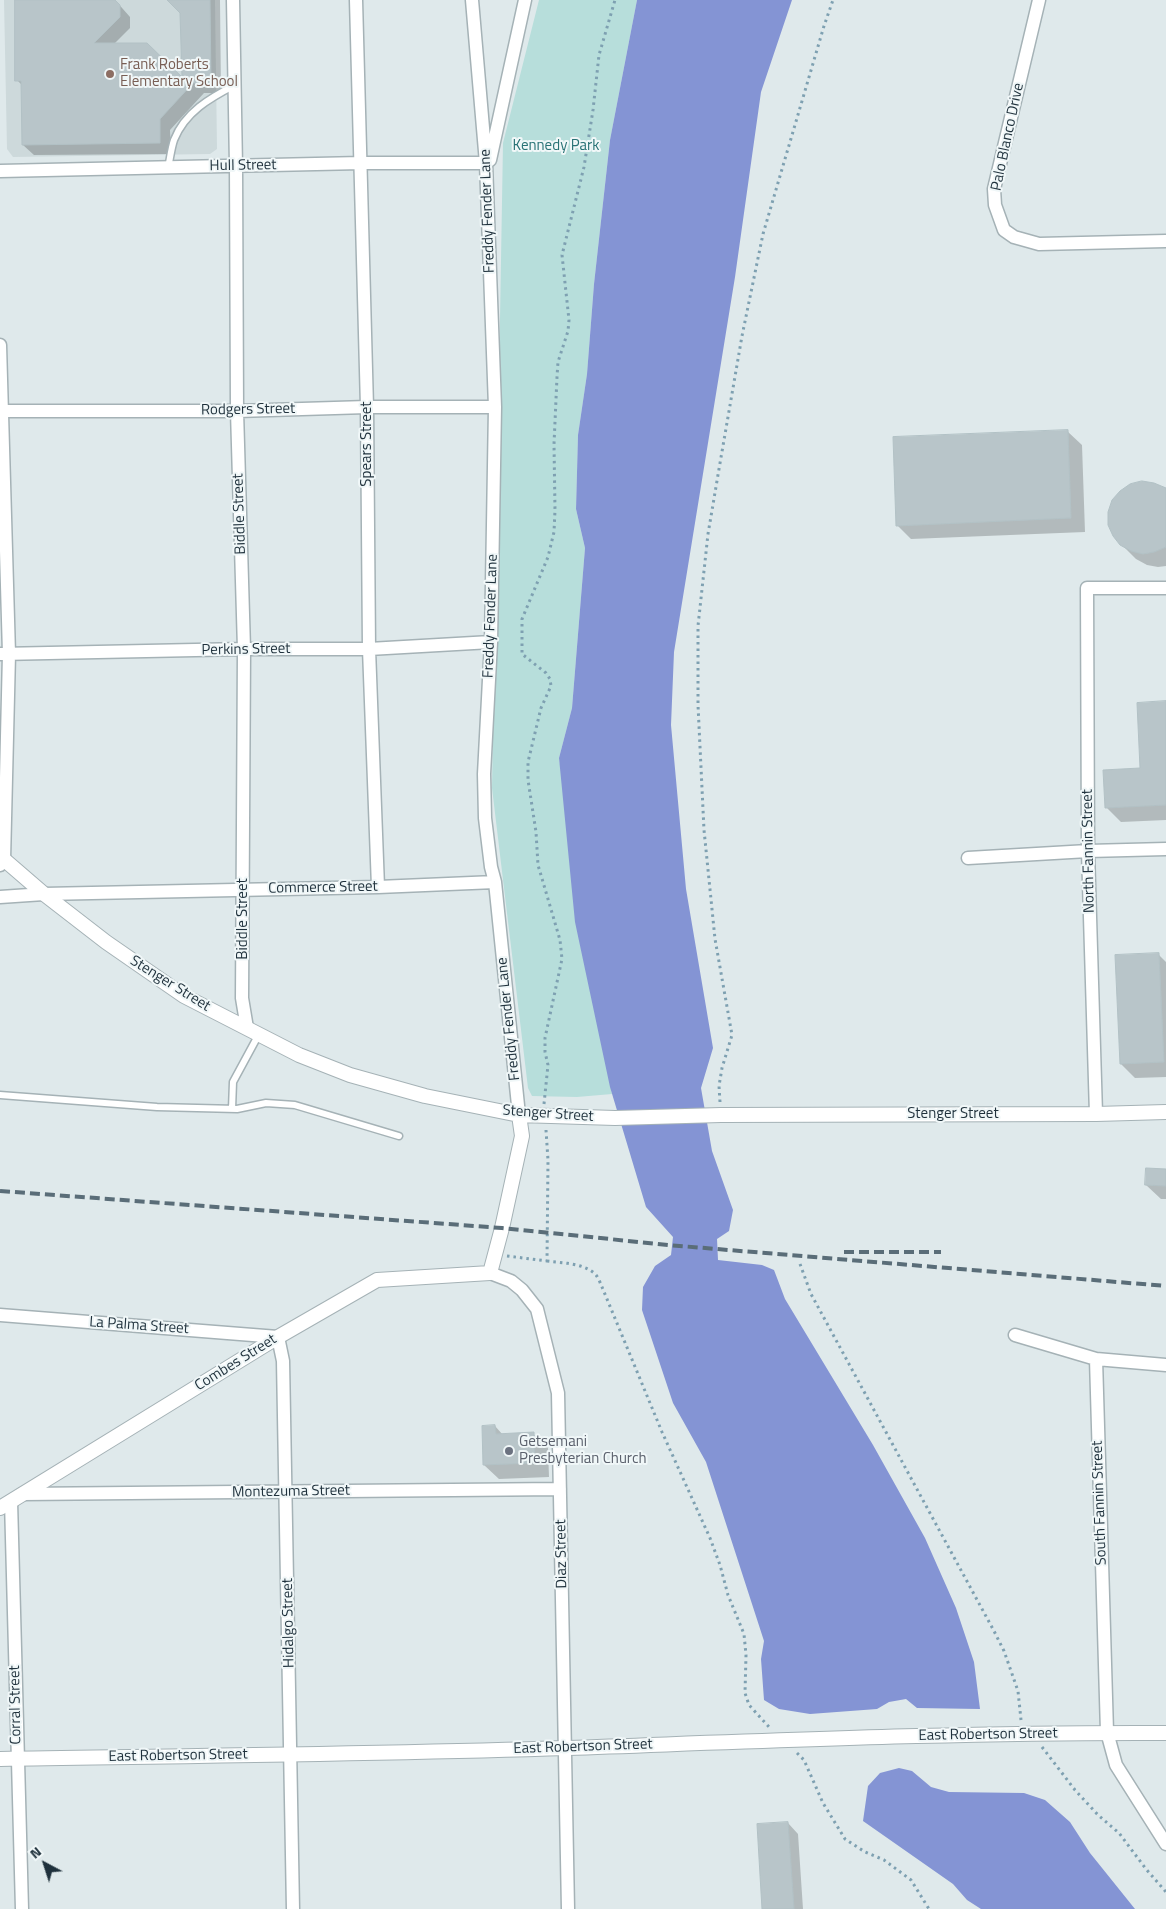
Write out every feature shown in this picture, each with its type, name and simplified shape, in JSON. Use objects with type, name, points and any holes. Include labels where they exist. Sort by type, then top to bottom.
[{"type":"street","name":"Biddle Street","points":[[233,0],[237,412],[244,649],[242,998],[253,1031]]},
{"type":"street","name":"Spears Street","points":[[356,0],[367,407],[369,649],[378,887]]},
{"type":"street","name":"Freddy Fender Lane","points":[[472,0],[486,163],[495,407],[491,642],[484,774],[485,809],[491,867],[496,882],[522,1136],[495,1254]]},
{"type":"street","points":[[486,163],[490,160],[526,0]]},
{"type":"street","name":"Palo Blanco Drive","points":[[1039,0],[994,189],[995,205],[1004,230],[1014,237],[1040,244],[1166,241]]},
{"type":"street","name":"Hull Street","points":[[0,171],[361,163],[486,163]]},
{"type":"street","points":[[0,345],[4,654],[2,860]]},
{"type":"street","name":"Rodgers Street","points":[[1,411],[237,412],[367,407],[495,407]]},
{"type":"street","name":"North Fannin Street","points":[[1096,1114],[1088,851],[1087,588],[1166,588]]},
{"type":"street","name":"Perkins Street","points":[[4,654],[244,649],[369,649],[491,642]]},
{"type":"street","points":[[968,858],[1088,851],[1166,849]]},
{"type":"street","name":"Stenger Street","points":[[2,860],[106,942],[184,996],[299,1055],[350,1075],[425,1096],[519,1115],[615,1118],[722,1115],[1096,1114],[1166,1112]]},
{"type":"street","name":"Commerce Street","points":[[0,897],[44,894],[378,887],[496,882]]},
{"type":"street","points":[[490,1273],[495,1254]]},
{"type":"street","name":"Combes Street","points":[[11,1501],[278,1337],[377,1280],[490,1273]]},
{"type":"street","name":"Diaz Street","points":[[490,1273],[511,1281],[522,1290],[537,1309],[558,1393],[568,1909]]},
{"type":"street","name":"La Palma Street","points":[[0,1316],[278,1337]]},
{"type":"street","points":[[1015,1335],[1096,1359],[1166,1365]]},
{"type":"street","name":"Hidalgo Street","points":[[278,1337],[283,1360],[293,1909]]},
{"type":"street","name":"South Fannin Street","points":[[1096,1359],[1106,1732],[1116,1765],[1166,1844]]},
{"type":"street","name":"Montezuma Street","points":[[11,1501],[286,1492],[560,1489]]},
{"type":"street","name":"Corral Street","points":[[11,1501],[22,1909]]},
{"type":"street","name":"East Robertson Street","points":[[0,1759],[291,1755],[1106,1732],[1166,1732]]},
{"type":"lane","points":[[168,168],[174,140],[183,124],[209,98],[235,85]]},
{"type":"lane","points":[[232,1109],[233,1082],[253,1031]]},
{"type":"lane","points":[[0,1095],[157,1107],[232,1109],[266,1103],[295,1105],[399,1136]]},
{"type":"path","points":[[547,1261],[548,1160],[544,1096],[548,1065],[545,1052],[546,1038],[562,959],[560,940],[538,865],[536,832],[528,780],[528,762],[541,708],[551,686],[550,678],[522,654],[522,619],[548,557],[554,532],[554,444],[558,362],[570,320],[562,255],[584,167],[599,55],[615,0]]},
{"type":"path","points":[[722,1115],[719,1086],[722,1068],[732,1035],[715,939],[704,830],[698,697],[698,626],[715,487],[742,336],[763,234],[833,0]]},
{"type":"path","points":[[495,1254],[578,1265],[596,1274],[720,1565],[728,1594],[744,1634],[746,1655],[745,1693],[748,1705],[804,1760],[823,1804],[845,1839],[865,1852],[884,1860],[904,1874],[929,1909]]},
{"type":"path","points":[[800,1264],[816,1302],[1004,1651],[1018,1691],[1021,1720],[1076,1790],[1098,1815],[1119,1833],[1166,1892]]},
{"type":"shaded area","name":"Frank Roberts Elementary School","points":[[4,0],[215,0],[217,149],[210,154],[13,157],[7,149]]},
{"type":"green space","name":"Kennedy Park","points":[[539,0],[637,0],[610,140],[594,284],[587,374],[578,435],[576,509],[585,548],[572,708],[559,758],[612,1094],[577,1097],[532,1096],[528,1088],[492,788],[503,143]]},
{"type":"water","points":[[637,0],[792,0],[761,92],[735,277],[674,652],[671,725],[686,889],[713,1048],[701,1088],[712,1151],[733,1210],[729,1231],[717,1239],[718,1260],[762,1265],[774,1270],[785,1299],[873,1445],[925,1538],[956,1608],[974,1662],[980,1709],[917,1708],[906,1699],[889,1702],[877,1709],[810,1714],[779,1709],[764,1700],[761,1659],[764,1641],[706,1462],[673,1403],[642,1310],[643,1287],[655,1266],[671,1255],[673,1237],[646,1207],[610,1087],[575,922],[559,758],[572,708],[585,548],[576,509],[578,435],[587,374],[594,284],[610,140]]},
{"type":"water","points":[[899,1768],[912,1771],[931,1787],[949,1792],[1024,1793],[1045,1800],[1070,1822],[1090,1853],[1135,1909],[981,1909],[967,1900],[953,1884],[863,1821],[868,1786],[880,1773]]},
{"type":"building","name":"Frank Roberts Elementary School","points":[[15,0],[115,0],[120,5],[120,17],[94,43],[147,43],[182,77],[180,13],[167,0],[210,0],[211,83],[193,83],[160,119],[160,143],[22,145],[21,81],[15,81]]},
{"type":"building","points":[[1068,430],[1071,518],[896,526],[893,437]]},
{"type":"building","points":[[1142,481],[1166,488],[1166,547],[1143,554],[1131,551],[1120,545],[1108,525],[1108,512],[1112,500],[1130,484]]},
{"type":"building","points":[[1166,701],[1166,805],[1105,808],[1103,770],[1140,768],[1137,703]]},
{"type":"building","points":[[1159,953],[1164,1062],[1120,1064],[1115,955]]},
{"type":"building","points":[[1146,1168],[1166,1169],[1166,1186],[1145,1185]]},
{"type":"building","name":"Getsemani Presbyterian Church","points":[[495,1425],[496,1434],[534,1432],[535,1463],[483,1465],[482,1426]]},
{"type":"building","points":[[788,1822],[794,1909],[762,1909],[757,1824]]},
{"type":"railway","points":[[0,1191],[502,1228],[668,1245],[1166,1286]]},
{"type":"railway","points":[[844,1252],[941,1252]]},
{"type":"place","name":"Frank Roberts Elementary School","points":[[110,74]]},
{"type":"place","name":"Getsemani Presbyterian Church","points":[[509,1451]]}]
